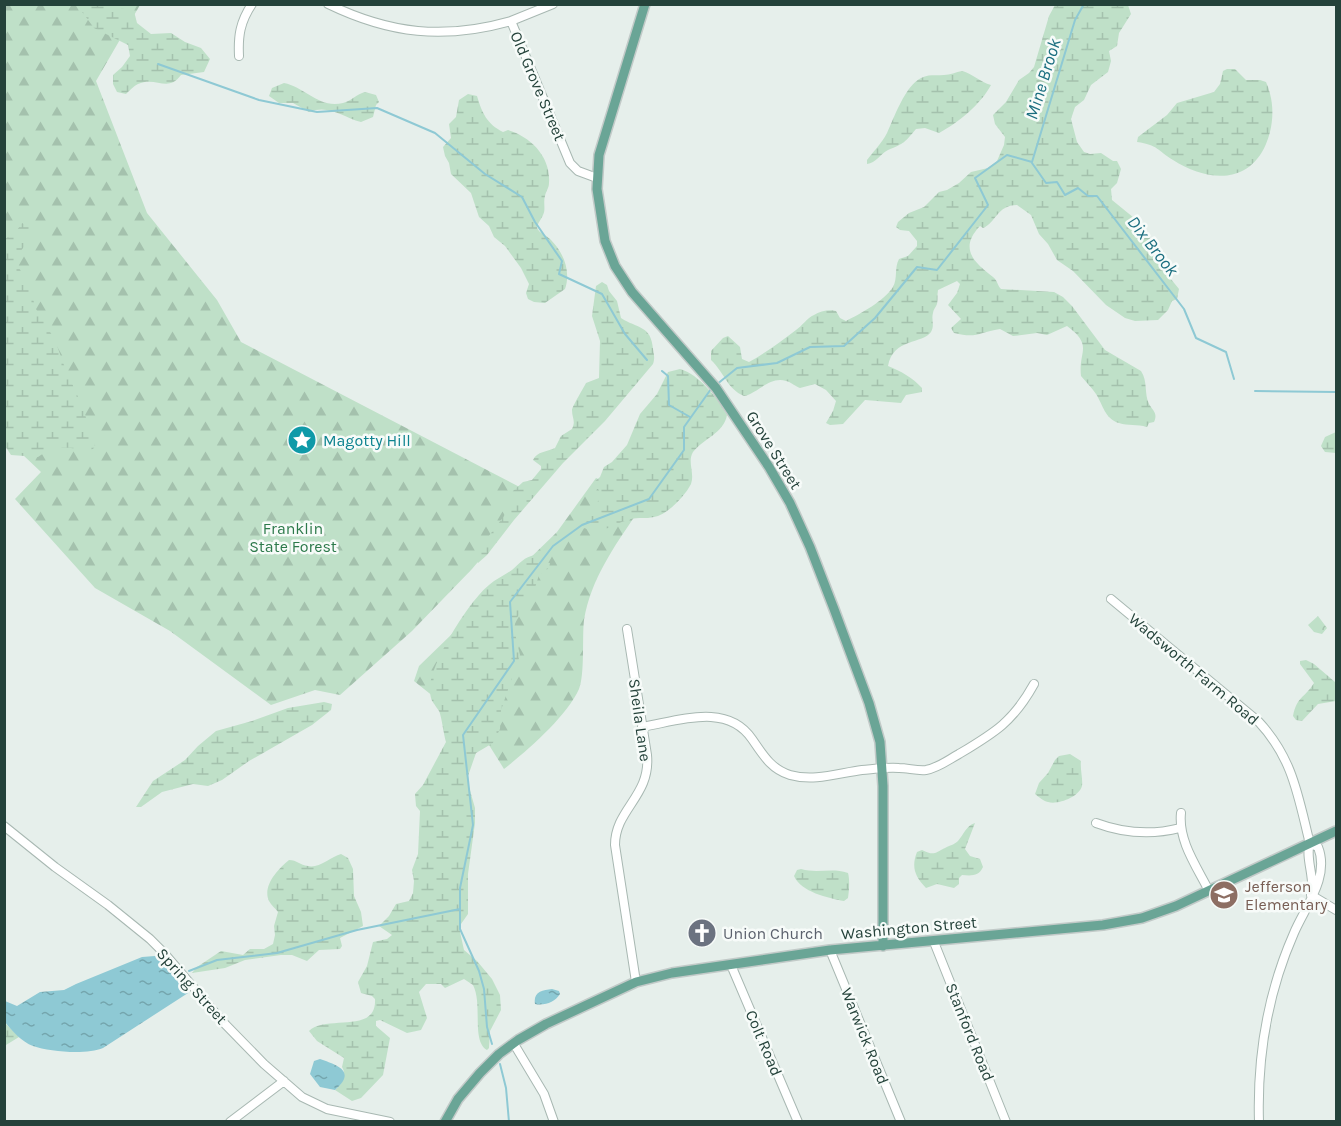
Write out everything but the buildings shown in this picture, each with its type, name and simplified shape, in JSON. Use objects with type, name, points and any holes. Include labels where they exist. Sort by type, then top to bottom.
[{"type":"main road","name":"Grove Street","points":[[645,4],[600,155],[597,178],[603,231],[615,266],[638,300],[715,386],[769,467],[810,547],[869,703],[880,742],[883,946]]},
{"type":"main road","name":"Washington Street","points":[[445,1122],[458,1100],[499,1054],[546,1024],[636,982],[672,973],[830,950],[1115,924],[1160,912],[1336,831]]},
{"type":"street","points":[[239,56],[239,29],[252,4]]},
{"type":"street","points":[[327,4],[375,23],[421,32],[467,31],[511,21]]},
{"type":"street","name":"Old Grove Street","points":[[554,4],[511,21],[570,163],[578,171],[597,178]]},
{"type":"street","name":"Wadsworth Farm Road","points":[[1110,599],[1258,721],[1269,733],[1285,757],[1296,788],[1310,844]]},
{"type":"street","name":"Sheila Lane","points":[[627,628],[647,760],[645,780],[638,795],[621,819],[615,839],[636,982]]},
{"type":"street","points":[[642,727],[718,716],[738,724],[748,733],[770,763],[789,774],[812,777],[894,767],[927,770],[1005,724],[1019,710],[1034,684]]},
{"type":"street","points":[[1181,813],[1180,828],[1183,838],[1209,891]]},
{"type":"street","points":[[1096,823],[1110,828],[1143,832],[1161,832],[1180,828]]},
{"type":"street","name":"Spring Street","points":[[4,826],[150,939],[164,952],[223,1022],[302,1097],[317,1105],[390,1122]]},
{"type":"street","points":[[1259,1122],[1260,1072],[1264,1033],[1273,990],[1291,940],[1320,879],[1322,864],[1318,847],[1310,844],[1306,852],[1312,872],[1311,895]]},
{"type":"street","points":[[1311,895],[1336,910]]},
{"type":"street","name":"Stanford Road","points":[[934,942],[1006,1122]]},
{"type":"street","name":"Warwick Road","points":[[830,950],[901,1122]]},
{"type":"street","name":"Colt Road","points":[[731,965],[798,1122]]},
{"type":"street","points":[[514,1044],[544,1094],[554,1122]]},
{"type":"street","points":[[230,1122],[284,1081]]},
{"type":"green space","name":"Franklin State Forest","points":[[4,5],[140,5],[96,81],[147,213],[217,300],[241,342],[533,494],[541,487],[472,569],[412,631],[340,695],[315,690],[271,705],[170,631],[95,588],[15,499],[41,472],[5,438]]},
{"type":"green space","points":[[77,5],[106,5],[134,11],[137,23],[151,34],[171,33],[201,48],[210,59],[204,72],[181,75],[166,84],[144,82],[136,85],[126,94],[117,92],[113,84],[113,75],[130,56],[128,45],[94,28]]},
{"type":"green space","points":[[1055,5],[1128,5],[1131,14],[1119,33],[1117,46],[1109,51],[1111,61],[1108,72],[1091,85],[1084,100],[1075,107],[1071,119],[1077,142],[1084,152],[1101,153],[1117,161],[1121,169],[1117,183],[1111,189],[1112,200],[1139,222],[1154,244],[1162,268],[1179,289],[1177,299],[1172,301],[1168,310],[1158,320],[1135,321],[1125,318],[1106,305],[1073,271],[1057,260],[1039,234],[1031,215],[1017,205],[1005,208],[987,226],[983,228],[980,226],[970,242],[970,249],[975,261],[995,278],[1001,289],[1054,292],[1063,297],[1105,350],[1141,371],[1149,404],[1155,414],[1154,422],[1149,423],[1147,427],[1119,423],[1107,415],[1096,394],[1081,376],[1083,344],[1067,326],[1047,335],[1037,333],[1013,336],[1000,329],[973,335],[954,333],[951,328],[961,319],[948,305],[957,293],[960,284],[957,281],[938,290],[931,332],[927,336],[902,346],[891,357],[888,366],[906,375],[922,388],[922,392],[906,395],[901,403],[865,400],[843,424],[830,425],[826,423],[836,401],[826,390],[815,384],[800,388],[780,380],[744,396],[738,393],[711,360],[711,351],[723,338],[728,336],[740,347],[742,359],[749,362],[822,311],[836,311],[840,318],[846,321],[871,307],[893,287],[899,259],[908,256],[917,246],[917,241],[909,231],[896,227],[898,222],[909,213],[924,207],[939,192],[959,183],[971,172],[988,168],[997,161],[1005,137],[995,124],[993,115],[1006,102],[1019,80],[1034,67],[1049,16]]},
{"type":"green space","points":[[1235,69],[1246,80],[1266,82],[1271,97],[1272,121],[1269,137],[1258,158],[1249,167],[1225,176],[1212,175],[1186,167],[1153,146],[1137,142],[1138,137],[1167,115],[1177,103],[1214,92],[1220,84],[1223,71]]},
{"type":"green space","points":[[962,71],[991,85],[975,106],[954,124],[939,133],[925,128],[916,129],[904,142],[867,164],[867,160],[887,133],[905,95],[915,82],[927,76]]},
{"type":"green space","points":[[284,83],[327,103],[343,103],[365,92],[376,95],[379,102],[373,117],[361,122],[329,110],[309,112],[293,103],[279,103],[269,96],[272,88]]},
{"type":"green space","points":[[468,94],[477,96],[489,122],[503,132],[508,130],[516,133],[532,143],[547,165],[549,185],[544,198],[544,213],[537,228],[560,251],[567,269],[567,283],[565,289],[545,303],[528,299],[526,293],[529,284],[521,268],[505,246],[494,237],[489,226],[479,217],[471,193],[451,174],[443,147],[451,138],[449,124],[456,117],[459,100]]},
{"type":"green space","points":[[22,223],[31,228],[27,243],[17,259],[18,265],[31,282],[36,309],[55,340],[84,410],[95,444],[91,450],[57,448],[38,457],[11,455],[5,446],[5,239],[15,233]]},
{"type":"green space","points":[[602,282],[607,285],[617,301],[621,318],[643,329],[650,336],[654,355],[653,364],[605,421],[563,463],[478,563],[475,558],[476,553],[504,516],[513,491],[523,482],[532,480],[541,469],[541,466],[533,460],[540,453],[555,448],[561,436],[572,429],[574,422],[572,410],[576,401],[586,383],[599,378],[600,341],[592,316],[596,286]]},
{"type":"green space","points":[[680,369],[701,382],[727,415],[722,427],[693,452],[691,456],[692,480],[688,489],[675,504],[659,516],[631,519],[600,530],[578,526],[584,513],[596,504],[602,495],[598,489],[592,489],[594,482],[600,477],[604,467],[612,462],[627,445],[640,414],[657,394],[668,372]]},
{"type":"green space","points":[[1336,432],[1336,453],[1325,452],[1321,446],[1325,437]]},
{"type":"green space","points":[[596,478],[631,495],[637,513],[605,564],[587,605],[579,689],[556,721],[535,743],[504,769],[484,737],[414,681],[419,666],[557,532]]},
{"type":"green space","points":[[535,555],[539,561],[550,563],[549,568],[539,575],[533,594],[516,619],[514,629],[520,655],[501,710],[500,729],[493,743],[476,753],[468,776],[475,808],[475,823],[468,874],[468,914],[461,924],[460,932],[464,950],[492,979],[500,995],[501,1010],[490,1031],[489,1048],[487,1050],[479,1039],[476,993],[473,985],[464,979],[445,988],[441,984],[426,984],[419,992],[427,1018],[421,1030],[407,1033],[380,1020],[376,1021],[376,1026],[390,1038],[383,1075],[361,1098],[352,1101],[335,1090],[343,1079],[344,1058],[317,1041],[309,1031],[317,1026],[359,1020],[368,1017],[373,1010],[375,999],[361,993],[358,982],[367,966],[373,942],[387,939],[392,935],[379,926],[396,904],[409,901],[413,893],[412,870],[418,854],[420,811],[416,806],[415,794],[423,785],[446,742],[440,713],[430,695],[432,676],[453,632],[481,593],[525,559]]},
{"type":"green space","points":[[1318,616],[1327,628],[1322,634],[1314,632],[1308,625]]},
{"type":"green space","points":[[1306,660],[1335,682],[1336,701],[1318,704],[1302,721],[1296,720],[1293,716],[1295,709],[1314,683],[1300,664],[1300,661]]},
{"type":"green space","points":[[324,702],[332,704],[331,710],[312,725],[249,761],[222,780],[208,786],[193,784],[162,792],[141,807],[136,807],[153,781],[185,760],[216,731],[288,708]]},
{"type":"green space","points":[[1070,754],[1081,761],[1082,786],[1080,790],[1073,797],[1062,801],[1052,803],[1043,800],[1035,794],[1039,783],[1059,756]]},
{"type":"green space","points":[[975,823],[965,849],[970,856],[980,859],[983,867],[981,870],[975,875],[962,875],[959,878],[959,884],[954,888],[937,884],[926,888],[915,872],[914,862],[917,852],[922,850],[934,853],[953,844],[967,828]]},
{"type":"green space","points":[[341,854],[348,858],[353,869],[354,896],[361,912],[363,926],[340,938],[342,946],[340,949],[319,950],[307,961],[292,955],[281,955],[245,960],[225,968],[192,973],[221,951],[243,955],[250,949],[264,949],[273,944],[278,912],[267,895],[269,884],[276,873],[289,860],[312,866]]},
{"type":"green space","points":[[797,870],[848,873],[848,898],[844,901],[838,900],[809,890],[794,876]]},
{"type":"green space","points":[[4,1022],[19,1037],[6,1045],[5,1044]]},
{"type":"water","points":[[155,956],[189,988],[188,993],[103,1048],[78,1052],[40,1048],[21,1039],[5,1022],[5,1001],[17,1006],[40,992],[64,990],[142,957]]},
{"type":"water","points":[[552,989],[559,991],[560,994],[553,1001],[546,1004],[535,1004],[537,994]]},
{"type":"water","points":[[320,1059],[338,1066],[344,1073],[344,1078],[335,1090],[320,1087],[310,1074],[314,1061]]},
{"type":"waterway","name":"Mine Brook","points":[[1032,162],[1075,20],[1084,4]]},
{"type":"waterway","points":[[158,64],[259,100],[317,112],[377,108],[435,133],[485,174],[522,197],[535,222],[562,261],[559,274],[602,294],[625,334],[647,360]]},
{"type":"waterway","points":[[716,385],[737,368],[777,363],[810,347],[844,346],[875,318],[917,267],[937,270],[988,205],[975,178],[1007,155],[1032,162]]},
{"type":"waterway","name":"Dix Brook","points":[[1032,163],[1046,183],[1057,182],[1065,195],[1078,188],[1088,196],[1097,196],[1184,309],[1196,338],[1226,352],[1234,379]]},
{"type":"waterway","points":[[662,371],[668,376],[669,405],[690,417]]},
{"type":"waterway","points":[[492,1044],[487,1027],[484,989],[479,971],[460,929],[460,888],[473,825],[463,735],[514,661],[510,602],[553,546],[582,525],[649,499],[684,450],[684,427],[711,389]]},
{"type":"waterway","name":"Dix Brook","points":[[1255,391],[1336,392]]},
{"type":"waterway","points":[[189,971],[217,960],[277,953],[357,930],[460,909]]},
{"type":"waterway","points":[[500,1064],[506,1088],[509,1122]]},
{"type":"place","name":"Magotty Hill","points":[[302,440]]},
{"type":"place","name":"Jefferson Elementary","points":[[1224,895]]},
{"type":"place","name":"Union Church","points":[[702,933]]}]
